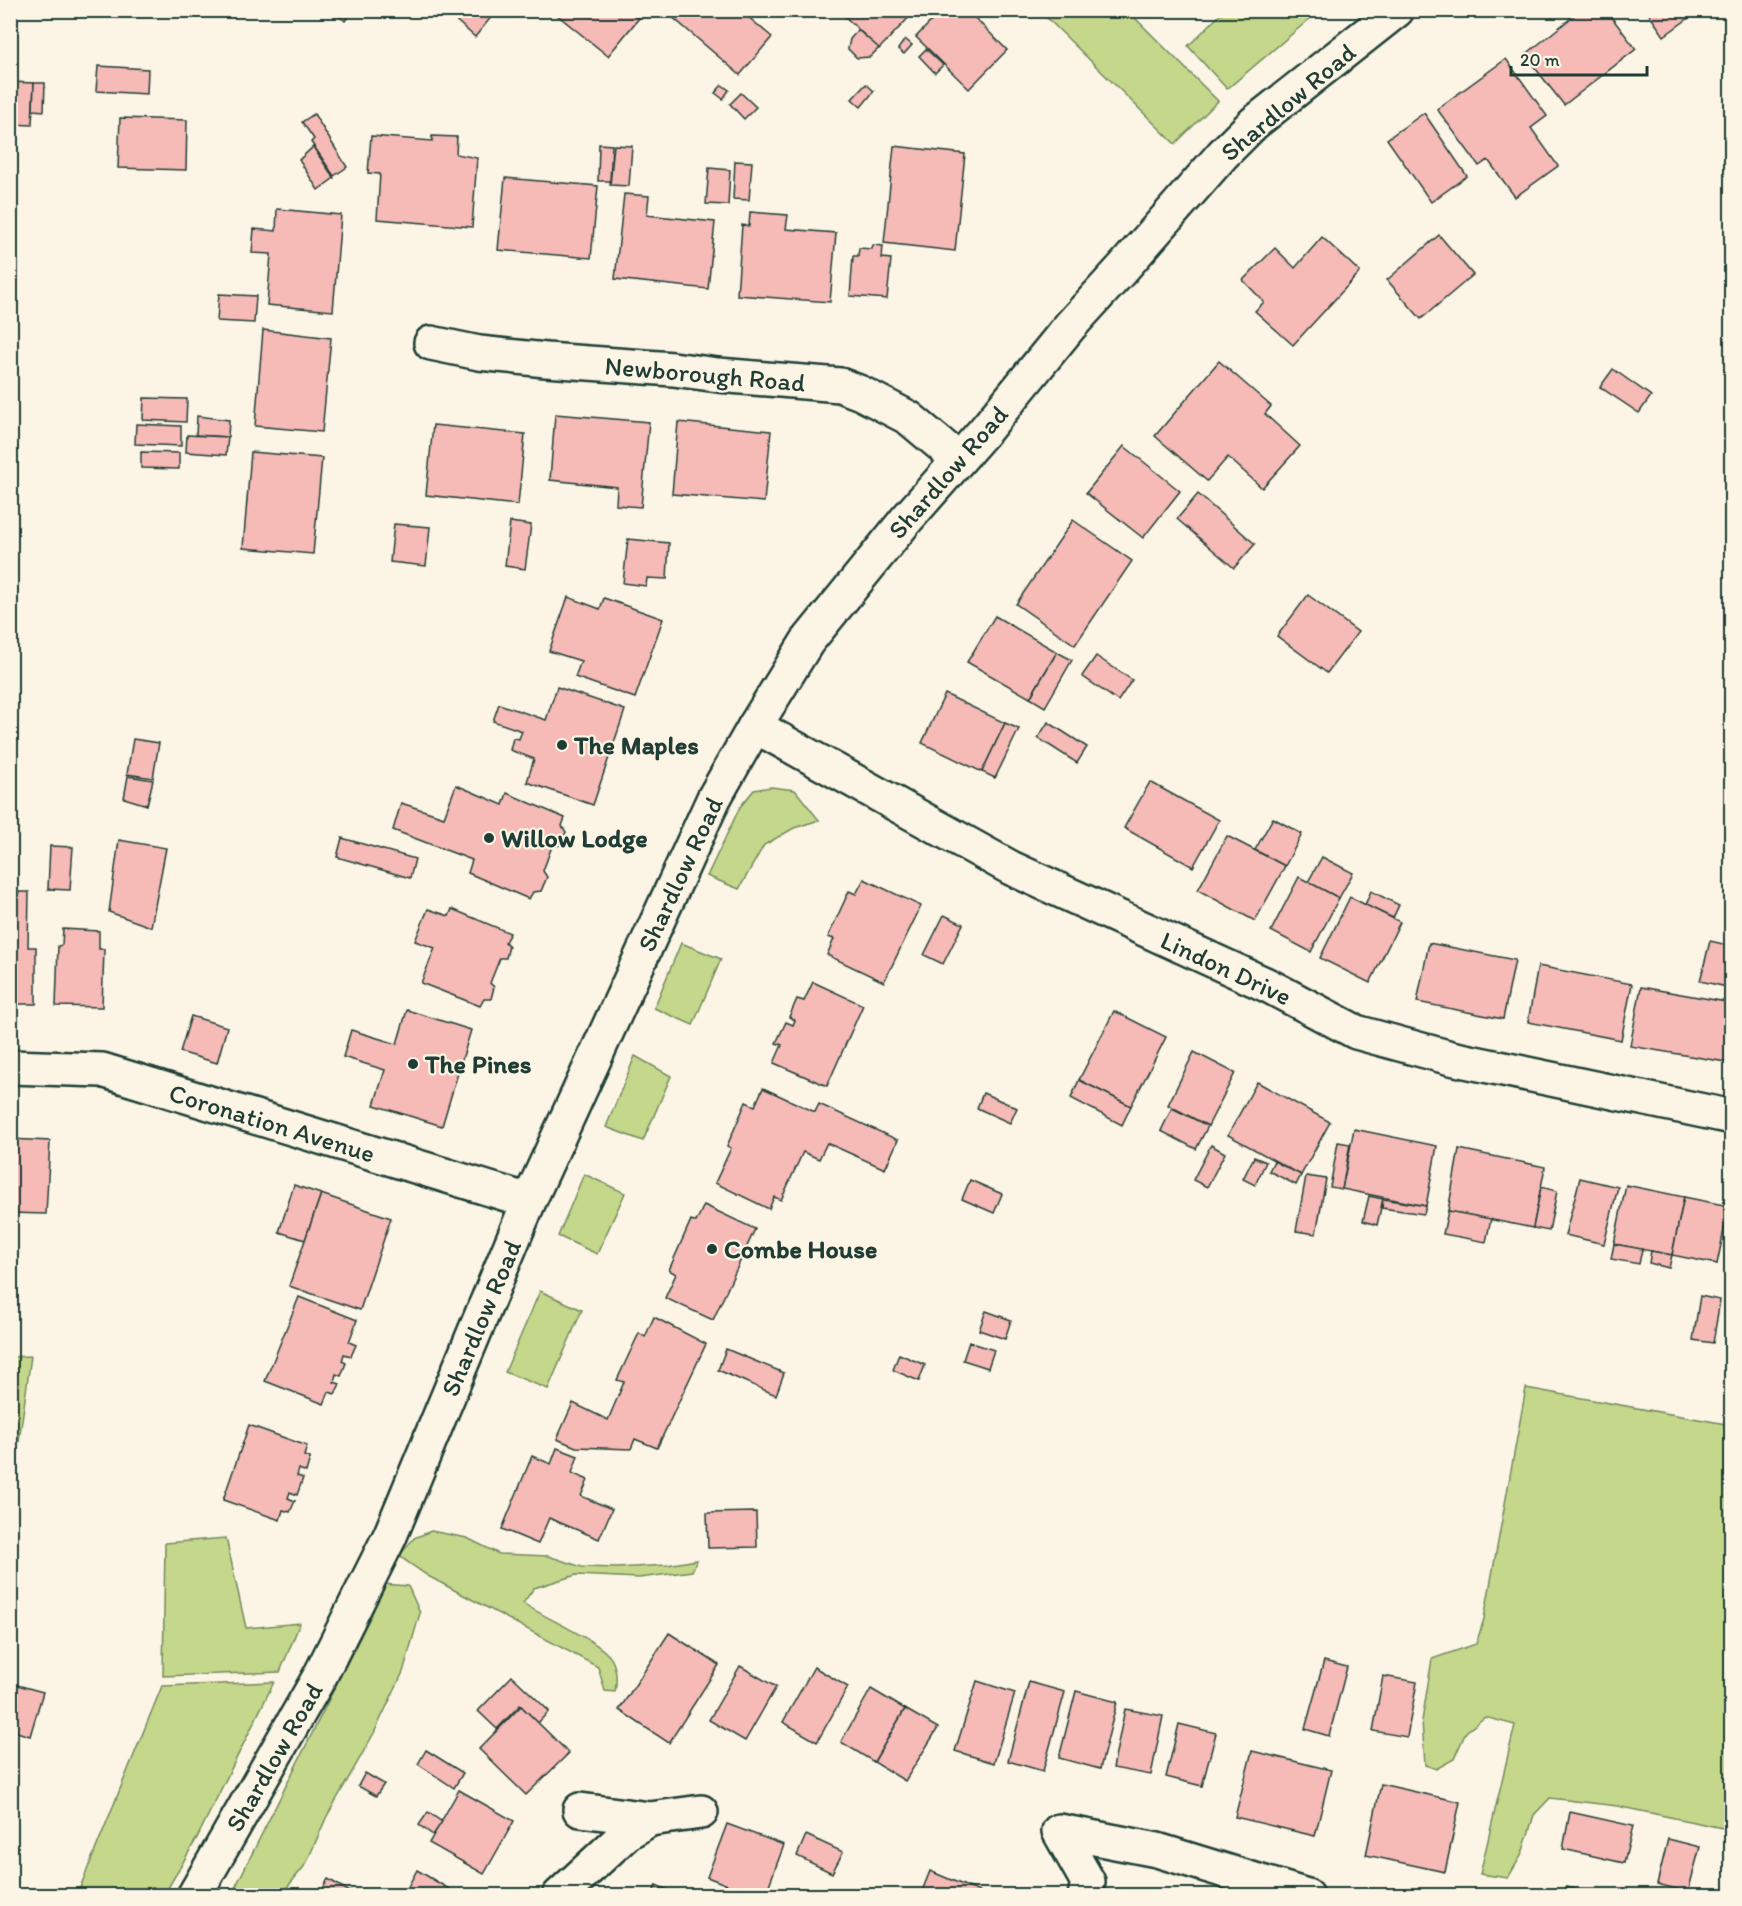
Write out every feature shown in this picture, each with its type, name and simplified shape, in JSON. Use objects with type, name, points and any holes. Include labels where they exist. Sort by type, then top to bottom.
[{"type":"street","name":"Shardlow Road","points":[[194,1896],[321,1676],[390,1536],[529,1201],[714,798],[807,642],[1070,326],[1223,154],[1254,123],[1397,10]]},
{"type":"street","name":"Newborough Road","points":[[431,343],[478,353],[546,360],[840,385],[861,393],[909,418],[958,459]]},
{"type":"street","name":"Lindon Drive","points":[[755,726],[1011,868],[1269,986],[1356,1032],[1451,1058],[1731,1117]]},
{"type":"street","name":"Coronation Avenue","points":[[10,1067],[102,1070],[529,1201]]},
{"type":"street","points":[[580,1810],[650,1819],[701,1812]]},
{"type":"street","points":[[559,1896],[627,1833],[650,1819]]},
{"type":"street","points":[[1085,1896],[1088,1882],[1059,1831],[1157,1850],[1307,1896]]},
{"type":"green space","points":[[1225,10],[1319,11],[1227,89],[1188,46]]},
{"type":"green space","points":[[1040,11],[1128,11],[1218,101],[1175,144]]},
{"type":"green space","points":[[771,787],[795,790],[819,820],[794,828],[764,845],[739,889],[707,876],[740,807],[754,790]]},
{"type":"green space","points":[[681,943],[721,959],[693,1025],[654,1008]]},
{"type":"green space","points":[[635,1056],[671,1076],[643,1141],[606,1127]]},
{"type":"green space","points":[[584,1174],[625,1193],[597,1254],[558,1236]]},
{"type":"green space","points":[[540,1291],[582,1310],[548,1389],[505,1372]]},
{"type":"green space","points":[[31,1356],[11,1499],[11,1357]]},
{"type":"green space","points":[[1526,1388],[1731,1425],[1732,1830],[1617,1806],[1550,1798],[1534,1815],[1522,1854],[1508,1878],[1480,1874],[1515,1725],[1485,1717],[1466,1732],[1454,1759],[1436,1769],[1425,1765],[1422,1721],[1432,1659],[1476,1644],[1484,1619]]},
{"type":"green space","points":[[431,1531],[467,1538],[499,1554],[548,1556],[582,1567],[617,1568],[667,1565],[697,1560],[692,1571],[639,1578],[576,1575],[534,1588],[523,1603],[584,1637],[606,1653],[614,1664],[616,1680],[615,1692],[605,1691],[598,1667],[428,1576],[399,1556],[414,1538]]},
{"type":"green space","points":[[226,1538],[246,1628],[300,1623],[280,1672],[163,1676],[165,1543]]},
{"type":"green space","points":[[382,1584],[408,1586],[420,1613],[403,1672],[374,1733],[326,1818],[306,1864],[281,1895],[231,1896],[374,1609]]},
{"type":"green space","points":[[274,1682],[197,1838],[164,1895],[77,1895],[162,1686]]},
{"type":"building","points":[[332,10],[353,10],[345,21]]},
{"type":"building","points":[[444,10],[497,10],[475,37]]},
{"type":"building","points":[[551,10],[629,10],[639,18],[608,56]]},
{"type":"building","points":[[664,10],[740,10],[772,37],[740,75]]},
{"type":"building","points":[[838,10],[916,10],[879,49]]},
{"type":"building","points":[[942,10],[967,10],[1007,50],[969,89],[916,37]]},
{"type":"building","points":[[1581,10],[1606,10],[1636,49],[1564,105],[1525,55]]},
{"type":"building","points":[[1646,10],[1700,10],[1664,36]]},
{"type":"building","points":[[858,30],[879,48],[870,57],[857,58],[848,49],[850,39]]},
{"type":"building","points":[[905,39],[912,45],[904,54],[898,49]]},
{"type":"building","points":[[926,49],[943,65],[935,73],[919,56]]},
{"type":"building","points":[[1506,59],[1547,116],[1531,128],[1558,166],[1515,197],[1488,160],[1479,166],[1437,109]]},
{"type":"building","points":[[98,66],[148,69],[147,94],[96,91]]},
{"type":"building","points":[[10,82],[34,83],[32,125],[10,124]]},
{"type":"building","points":[[34,83],[45,83],[44,111],[33,110]]},
{"type":"building","points":[[866,84],[874,91],[861,107],[852,99]]},
{"type":"building","points":[[722,85],[729,90],[723,99],[715,93]]},
{"type":"building","points":[[741,93],[756,107],[744,119],[730,104]]},
{"type":"building","points":[[1424,113],[1467,176],[1431,202],[1387,139]]},
{"type":"building","points":[[314,114],[347,167],[334,176],[311,142],[314,139],[302,122]]},
{"type":"building","points":[[120,118],[187,120],[186,170],[118,168]]},
{"type":"building","points":[[371,136],[432,141],[432,136],[457,137],[456,154],[477,158],[472,227],[377,219],[380,174],[368,173]]},
{"type":"building","points":[[599,144],[612,145],[610,181],[598,181]]},
{"type":"building","points":[[614,145],[632,146],[629,186],[610,185]]},
{"type":"building","points":[[894,146],[965,154],[955,251],[884,243]]},
{"type":"building","points":[[313,147],[334,178],[318,190],[299,160]]},
{"type":"building","points":[[735,161],[752,162],[749,200],[733,199]]},
{"type":"building","points":[[709,168],[730,170],[728,205],[706,204]]},
{"type":"building","points":[[505,178],[598,186],[591,258],[498,250]]},
{"type":"building","points":[[624,194],[649,196],[647,215],[715,222],[708,289],[615,279]]},
{"type":"building","points":[[277,209],[341,215],[333,311],[267,305],[271,254],[252,253],[254,229],[276,231]]},
{"type":"building","points":[[750,212],[788,215],[786,229],[836,233],[830,302],[737,295],[742,225],[749,226]]},
{"type":"building","points":[[1439,235],[1473,275],[1421,319],[1387,280]]},
{"type":"building","points":[[1322,237],[1360,272],[1293,345],[1255,311],[1264,302],[1243,280],[1275,248],[1295,268]]},
{"type":"building","points":[[873,245],[883,246],[882,258],[891,259],[887,299],[850,296],[853,256],[858,256],[859,248],[872,249]]},
{"type":"building","points":[[219,294],[256,296],[254,323],[217,321]]},
{"type":"building","points":[[263,330],[331,338],[322,432],[255,426]]},
{"type":"building","points":[[1219,361],[1271,406],[1265,414],[1300,446],[1262,488],[1228,457],[1207,481],[1155,436]]},
{"type":"building","points":[[1613,369],[1651,396],[1639,413],[1600,387]]},
{"type":"building","points":[[144,398],[187,399],[186,422],[143,420]]},
{"type":"building","points":[[555,414],[649,422],[641,507],[616,505],[617,487],[550,480]]},
{"type":"building","points":[[197,416],[229,420],[228,437],[196,435]]},
{"type":"building","points":[[678,422],[771,431],[764,502],[672,494]]},
{"type":"building","points":[[136,424],[181,426],[181,446],[135,444]]},
{"type":"building","points":[[433,425],[525,434],[518,505],[426,495]]},
{"type":"building","points":[[187,435],[228,437],[226,455],[186,452]]},
{"type":"building","points":[[1124,446],[1180,491],[1143,538],[1086,493]]},
{"type":"building","points":[[141,452],[179,453],[179,469],[141,468]]},
{"type":"building","points":[[251,452],[322,458],[313,554],[243,548]]},
{"type":"building","points":[[1198,494],[1255,544],[1234,568],[1177,519]]},
{"type":"building","points":[[1073,520],[1132,561],[1075,645],[1016,604]]},
{"type":"building","points":[[510,522],[531,525],[525,569],[505,566]]},
{"type":"building","points":[[394,524],[430,527],[426,566],[390,562]]},
{"type":"building","points":[[628,539],[669,543],[667,579],[647,578],[646,586],[623,583]]},
{"type":"building","points":[[1308,595],[1358,632],[1327,673],[1277,636]]},
{"type":"building","points":[[568,597],[600,609],[604,598],[663,619],[635,698],[575,677],[581,661],[549,651]]},
{"type":"building","points":[[995,616],[1057,652],[1030,698],[967,662]]},
{"type":"building","points":[[1057,652],[1072,660],[1045,707],[1030,698]]},
{"type":"building","points":[[1096,656],[1132,680],[1118,701],[1082,676]]},
{"type":"building","name":"The Maples","points":[[557,687],[625,710],[593,805],[527,782],[534,759],[510,750],[513,738],[519,739],[522,731],[493,721],[499,704],[546,720]]},
{"type":"building","points":[[945,694],[1005,723],[982,772],[922,743]]},
{"type":"building","points":[[1048,722],[1087,747],[1077,763],[1038,738]]},
{"type":"building","points":[[1005,723],[1019,729],[995,778],[982,772]]},
{"type":"building","points":[[133,739],[159,743],[153,778],[127,774]]},
{"type":"building","points":[[128,776],[153,780],[147,805],[124,798]]},
{"type":"building","points":[[1150,782],[1219,820],[1193,867],[1124,828]]},
{"type":"building","name":"Willow Lodge","points":[[456,785],[503,805],[507,793],[565,818],[562,826],[566,832],[561,845],[552,846],[543,871],[547,877],[541,891],[533,892],[529,899],[468,873],[472,860],[393,830],[401,803],[444,817]]},
{"type":"building","points":[[1273,818],[1302,834],[1285,866],[1255,850]]},
{"type":"building","points":[[1227,836],[1285,866],[1255,921],[1198,890]]},
{"type":"building","points":[[342,838],[415,859],[410,878],[337,857]]},
{"type":"building","points":[[119,840],[166,848],[151,927],[109,912]]},
{"type":"building","points":[[50,846],[73,847],[70,890],[48,889]]},
{"type":"building","points":[[1322,857],[1353,873],[1339,898],[1308,882]]},
{"type":"building","points":[[1299,877],[1339,898],[1311,952],[1271,931]]},
{"type":"building","points":[[864,879],[921,906],[884,982],[827,955],[834,939],[828,937],[849,891],[856,894]]},
{"type":"building","points":[[1371,891],[1399,905],[1393,918],[1365,905]]},
{"type":"building","points":[[10,892],[29,892],[28,947],[36,947],[36,1004],[10,1004]]},
{"type":"building","points":[[1350,897],[1400,922],[1370,983],[1320,958]]},
{"type":"building","points":[[428,909],[449,916],[452,909],[510,933],[505,942],[509,946],[506,958],[500,958],[490,983],[494,987],[491,999],[484,999],[480,1006],[421,983],[435,948],[415,941]]},
{"type":"building","points":[[944,915],[963,924],[943,964],[924,955]]},
{"type":"building","points":[[63,929],[99,931],[99,949],[104,949],[102,1007],[56,1006],[58,946],[62,945]]},
{"type":"building","points":[[1710,941],[1732,946],[1732,968],[1727,987],[1700,981]]},
{"type":"building","points":[[1429,943],[1515,960],[1503,1019],[1417,1002]]},
{"type":"building","points":[[1538,966],[1632,984],[1621,1040],[1528,1022]]},
{"type":"building","points":[[813,982],[863,1005],[827,1086],[774,1063],[782,1045],[776,1043],[786,1022],[793,1025],[795,1020],[789,1017],[797,999],[804,1001]]},
{"type":"building","points":[[1641,987],[1732,1003],[1732,1063],[1630,1046]]},
{"type":"building","name":"The Pines","points":[[407,1010],[471,1030],[442,1126],[374,1105],[385,1070],[343,1057],[351,1030],[397,1044]]},
{"type":"building","points":[[1114,1011],[1166,1037],[1131,1106],[1079,1080]]},
{"type":"building","points":[[191,1016],[227,1027],[217,1063],[180,1052]]},
{"type":"building","points":[[1194,1052],[1235,1073],[1208,1126],[1168,1105]]},
{"type":"building","points":[[1079,1080],[1131,1106],[1122,1125],[1071,1098]]},
{"type":"building","points":[[1257,1082],[1330,1122],[1301,1175],[1228,1135]]},
{"type":"building","points":[[763,1088],[815,1112],[819,1104],[898,1140],[885,1169],[827,1143],[819,1159],[803,1152],[781,1200],[774,1197],[769,1209],[715,1183],[731,1148],[727,1146],[746,1102],[755,1106]]},
{"type":"building","points":[[983,1093],[1017,1108],[1010,1123],[977,1108]]},
{"type":"building","points":[[1172,1108],[1208,1126],[1196,1149],[1161,1131]]},
{"type":"building","points":[[1354,1129],[1437,1146],[1426,1206],[1342,1189]]},
{"type":"building","points":[[10,1139],[50,1141],[46,1214],[10,1213]]},
{"type":"building","points":[[1338,1142],[1350,1144],[1342,1189],[1330,1187]]},
{"type":"building","points":[[1211,1145],[1225,1153],[1207,1187],[1193,1180]]},
{"type":"building","points":[[1459,1149],[1545,1167],[1533,1228],[1448,1211]]},
{"type":"building","points":[[1254,1157],[1266,1162],[1255,1185],[1243,1179]]},
{"type":"building","points":[[1274,1161],[1301,1175],[1296,1185],[1269,1171]]},
{"type":"building","points":[[1306,1176],[1326,1179],[1316,1234],[1296,1231]]},
{"type":"building","points":[[1580,1178],[1618,1187],[1604,1244],[1565,1235]]},
{"type":"building","points":[[970,1180],[1002,1194],[994,1213],[962,1199]]},
{"type":"building","points":[[294,1185],[321,1194],[305,1240],[279,1232]]},
{"type":"building","points":[[1626,1185],[1684,1197],[1672,1255],[1614,1244]]},
{"type":"building","points":[[1541,1187],[1557,1191],[1549,1231],[1533,1228]]},
{"type":"building","points":[[321,1194],[391,1218],[360,1310],[289,1286]]},
{"type":"building","points":[[1369,1196],[1383,1199],[1377,1225],[1363,1221]]},
{"type":"building","points":[[1684,1197],[1729,1206],[1717,1264],[1672,1255]]},
{"type":"building","points":[[1383,1199],[1426,1206],[1424,1214],[1382,1208]]},
{"type":"building","name":"Combe House","points":[[704,1205],[755,1229],[713,1320],[665,1298],[676,1274],[669,1270],[691,1220],[696,1222]]},
{"type":"building","points":[[1448,1211],[1491,1219],[1486,1242],[1443,1234]]},
{"type":"building","points":[[1614,1244],[1642,1249],[1639,1264],[1611,1259]]},
{"type":"building","points":[[1651,1251],[1672,1255],[1669,1268],[1649,1263]]},
{"type":"building","points":[[1700,1296],[1720,1300],[1713,1343],[1693,1340]]},
{"type":"building","points":[[299,1297],[357,1320],[349,1342],[356,1345],[351,1356],[344,1354],[342,1361],[346,1363],[341,1376],[336,1374],[334,1382],[340,1384],[335,1394],[329,1392],[324,1404],[265,1381]]},
{"type":"building","points":[[986,1311],[1011,1320],[1005,1339],[979,1330]]},
{"type":"building","points":[[654,1317],[706,1344],[657,1448],[635,1439],[631,1449],[576,1447],[557,1439],[573,1403],[608,1420],[624,1382],[617,1380],[639,1333],[645,1337]]},
{"type":"building","points":[[969,1342],[994,1350],[988,1368],[963,1360]]},
{"type":"building","points":[[726,1349],[784,1373],[776,1395],[718,1370]]},
{"type":"building","points":[[899,1354],[925,1365],[919,1381],[893,1370]]},
{"type":"building","points":[[249,1425],[307,1446],[304,1456],[310,1458],[306,1472],[299,1469],[297,1476],[303,1478],[297,1495],[290,1492],[288,1498],[295,1501],[290,1512],[283,1510],[280,1520],[223,1500]]},
{"type":"building","points":[[557,1448],[578,1456],[572,1473],[588,1480],[581,1496],[612,1509],[599,1539],[549,1518],[538,1544],[502,1529],[532,1456],[551,1464]]},
{"type":"building","points":[[756,1512],[757,1547],[708,1548],[707,1513]]},
{"type":"building","points":[[669,1633],[719,1665],[669,1743],[619,1710]]},
{"type":"building","points":[[1324,1661],[1347,1667],[1329,1736],[1305,1729]]},
{"type":"building","points":[[740,1666],[776,1687],[745,1741],[709,1720]]},
{"type":"building","points":[[814,1667],[848,1687],[817,1742],[783,1722]]},
{"type":"building","points":[[512,1676],[549,1711],[538,1723],[520,1705],[497,1729],[478,1711]]},
{"type":"building","points":[[1383,1676],[1417,1682],[1407,1737],[1373,1731]]},
{"type":"building","points":[[977,1681],[1015,1693],[994,1763],[955,1751]]},
{"type":"building","points":[[1029,1682],[1065,1692],[1043,1771],[1008,1761]]},
{"type":"building","points":[[10,1683],[43,1692],[30,1736],[10,1730]]},
{"type":"building","points":[[871,1689],[905,1709],[874,1762],[841,1742]]},
{"type":"building","points":[[1076,1691],[1117,1702],[1100,1769],[1059,1758]]},
{"type":"building","points":[[521,1706],[569,1753],[526,1795],[479,1749]]},
{"type":"building","points":[[905,1709],[938,1728],[905,1781],[874,1762]]},
{"type":"building","points":[[1125,1709],[1163,1716],[1151,1775],[1113,1768]]},
{"type":"building","points":[[1179,1724],[1216,1733],[1202,1786],[1166,1777]]},
{"type":"building","points":[[426,1750],[463,1773],[454,1788],[418,1764]]},
{"type":"building","points":[[1252,1751],[1331,1770],[1315,1836],[1235,1817]]},
{"type":"building","points":[[365,1773],[384,1784],[376,1796],[358,1786]]},
{"type":"building","points":[[1381,1784],[1460,1802],[1445,1872],[1366,1855]]},
{"type":"building","points":[[459,1790],[514,1821],[484,1874],[429,1843]]},
{"type":"building","points":[[428,1812],[442,1822],[433,1835],[419,1825]]},
{"type":"building","points":[[1570,1812],[1633,1826],[1624,1863],[1563,1849]]},
{"type":"building","points":[[727,1824],[784,1845],[765,1896],[756,1896],[707,1877]]},
{"type":"building","points":[[806,1835],[843,1852],[832,1873],[797,1856]]},
{"type":"building","points":[[1668,1839],[1700,1847],[1688,1892],[1657,1884]]},
{"type":"building","points":[[417,1870],[461,1896],[403,1896]]},
{"type":"building","points":[[930,1871],[989,1896],[920,1896]]},
{"type":"building","points":[[328,1879],[357,1896],[319,1896]]},
{"type":"building","points":[[656,1885],[682,1896],[652,1896]]},
{"type":"building","points":[[1566,1887],[1607,1896],[1564,1896]]},
{"type":"place","name":"The Maples","points":[[562,745]]},
{"type":"place","name":"Willow Lodge","points":[[489,838]]},
{"type":"place","name":"The Pines","points":[[413,1064]]},
{"type":"place","name":"Combe House","points":[[712,1249]]}]
